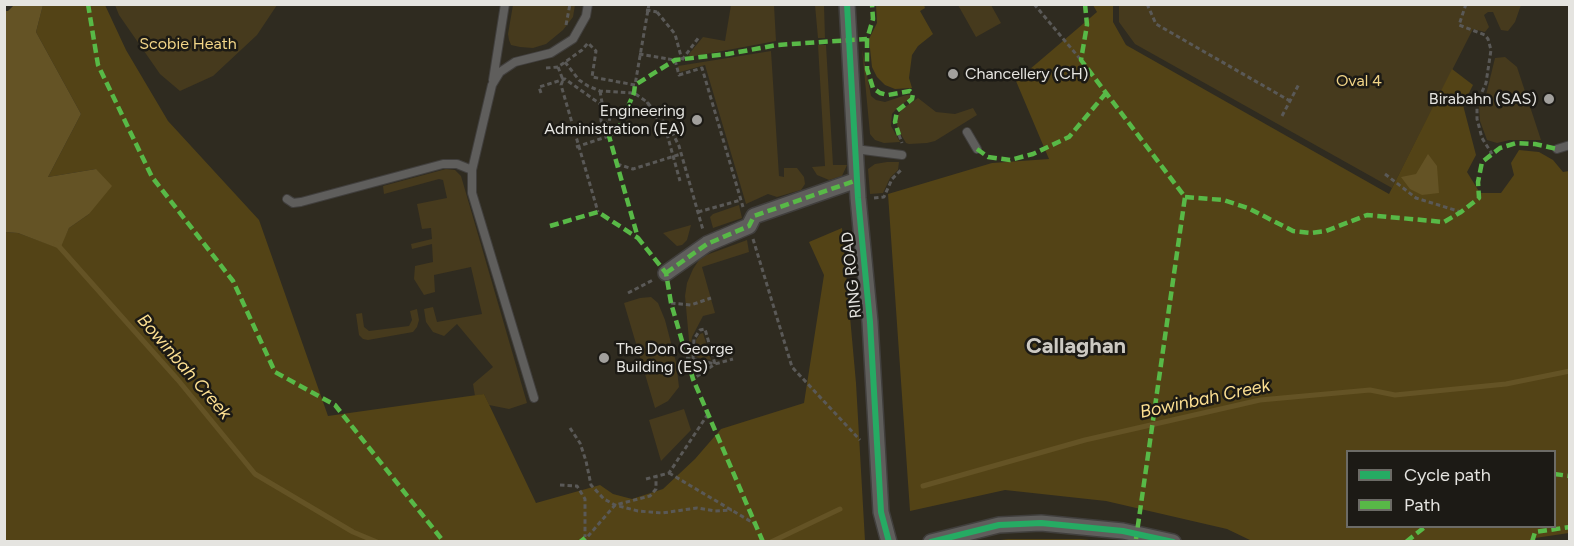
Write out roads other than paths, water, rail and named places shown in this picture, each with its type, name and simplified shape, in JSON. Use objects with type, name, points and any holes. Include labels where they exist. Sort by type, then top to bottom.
[{"type":"street","name":"RING ROAD","points":[[847,4],[881,512],[889,542]]},
{"type":"street","points":[[666,273],[707,244],[749,226],[754,216],[857,180]]},
{"type":"street","points":[[931,542],[999,525],[1041,523],[1123,531],[1173,542]]},
{"type":"lane","points":[[505,4],[492,85],[472,170],[472,194],[534,398]]},
{"type":"lane","points":[[492,85],[500,72],[515,62],[551,53],[573,39],[586,16],[588,4]]},
{"type":"lane","points":[[967,132],[977,149]]},
{"type":"lane","points":[[1557,149],[1569,146]]},
{"type":"lane","points":[[855,149],[902,155]]},
{"type":"lane","points":[[287,199],[293,203],[301,202],[443,164],[457,164],[472,170]]},
{"type":"waterway","name":"Bowinbah Creek","points":[[56,243],[178,380],[255,474],[353,532],[377,542]]},
{"type":"waterway","name":"Bowinbah Creek","points":[[923,486],[1085,440],[1260,400],[1370,390],[1395,395],[1506,384],[1570,371]]},
{"type":"waterway","name":"Bowinbah Creek","points":[[771,542],[840,509]]},
{"type":"place","name":"Chancellery (CH)","points":[[953,74]]},
{"type":"place","name":"Birabahn (SAS)","points":[[1549,99]]},
{"type":"place","name":"Engineering Administration (EA)","points":[[697,120]]},
{"type":"place","name":"The Don George Building (ES)","points":[[604,358]]},
{"type":"district","name":"Callaghan","points":[[1076,347]]},
{"type":"park label","name":"Scobie Heath","points":[[188,44]]},
{"type":"park label","name":"Oval 4","points":[[1359,81]]}]
